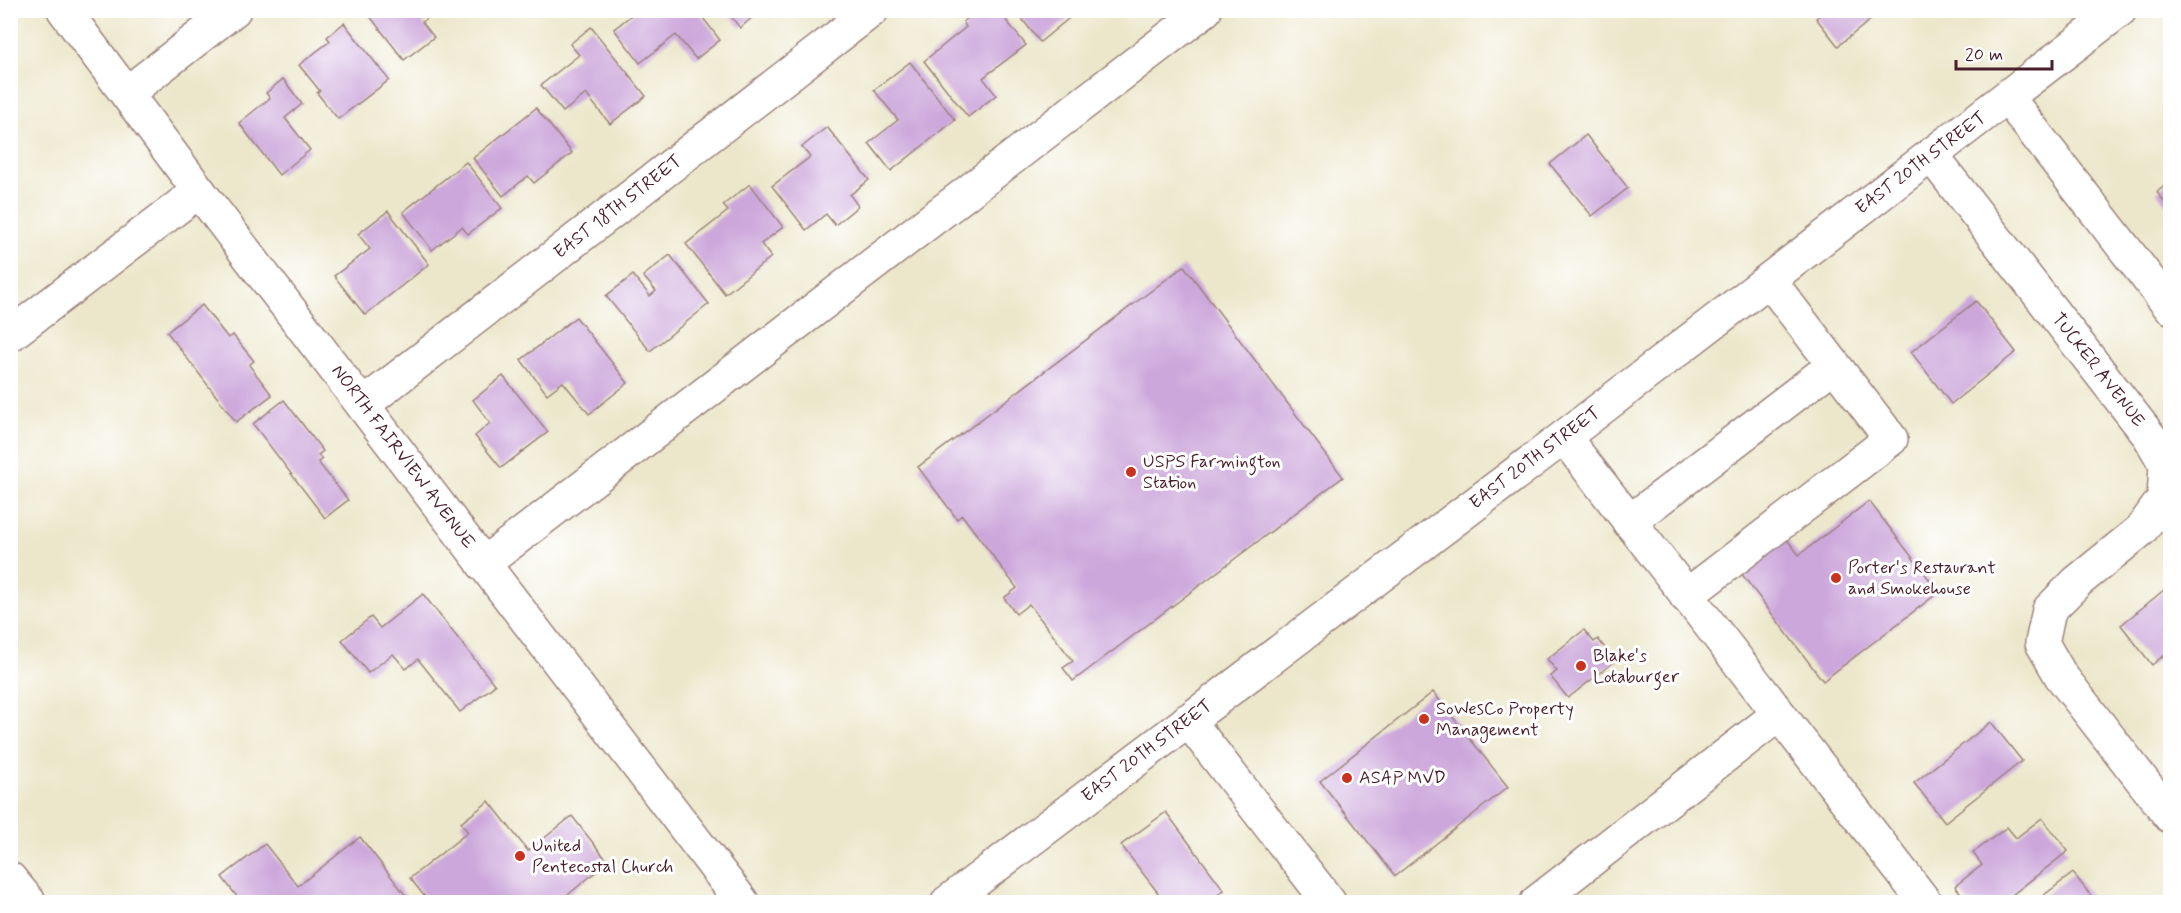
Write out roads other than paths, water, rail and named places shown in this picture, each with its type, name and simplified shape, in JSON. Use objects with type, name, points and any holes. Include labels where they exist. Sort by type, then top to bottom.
[{"type":"street","name":"NORTH FAIRVIEW AVENUE","points":[[64,10],[199,191],[364,404],[742,903]]},
{"type":"street","points":[[127,93],[234,10]]},
{"type":"street","name":"EAST 18TH STREET","points":[[364,404],[872,10]]},
{"type":"street","points":[[483,564],[1205,10]]},
{"type":"street","name":"EAST 20TH STREET","points":[[948,903],[1564,437],[2120,10]]},
{"type":"street","points":[[2007,97],[2170,307]]},
{"type":"street","name":"TUCKER AVENUE","points":[[1931,155],[2151,437],[2166,465],[2164,498],[2141,530],[2077,582],[2049,610],[2042,644],[2061,676],[2170,816]]},
{"type":"street","points":[[10,335],[199,191]]},
{"type":"street","points":[[1686,596],[1891,439],[1769,280]]},
{"type":"street","points":[[1629,522],[1834,365]]},
{"type":"street","points":[[1564,437],[1925,903]]},
{"type":"street","points":[[1537,903],[1779,714]]},
{"type":"street","points":[[1188,720],[1329,903]]},
{"type":"place","name":"USPS Farmington Station","points":[[1131,472]]},
{"type":"place","name":"Porter's Restaurant and Smokehouse","points":[[1836,578]]},
{"type":"place","name":"Blake's Lotaburger","points":[[1581,666]]},
{"type":"place","name":"SoWesCo Property Management","points":[[1424,719]]},
{"type":"place","name":"ASAP MVD","points":[[1347,778]]},
{"type":"place","name":"United Pentecostal Church","points":[[520,856]]}]
